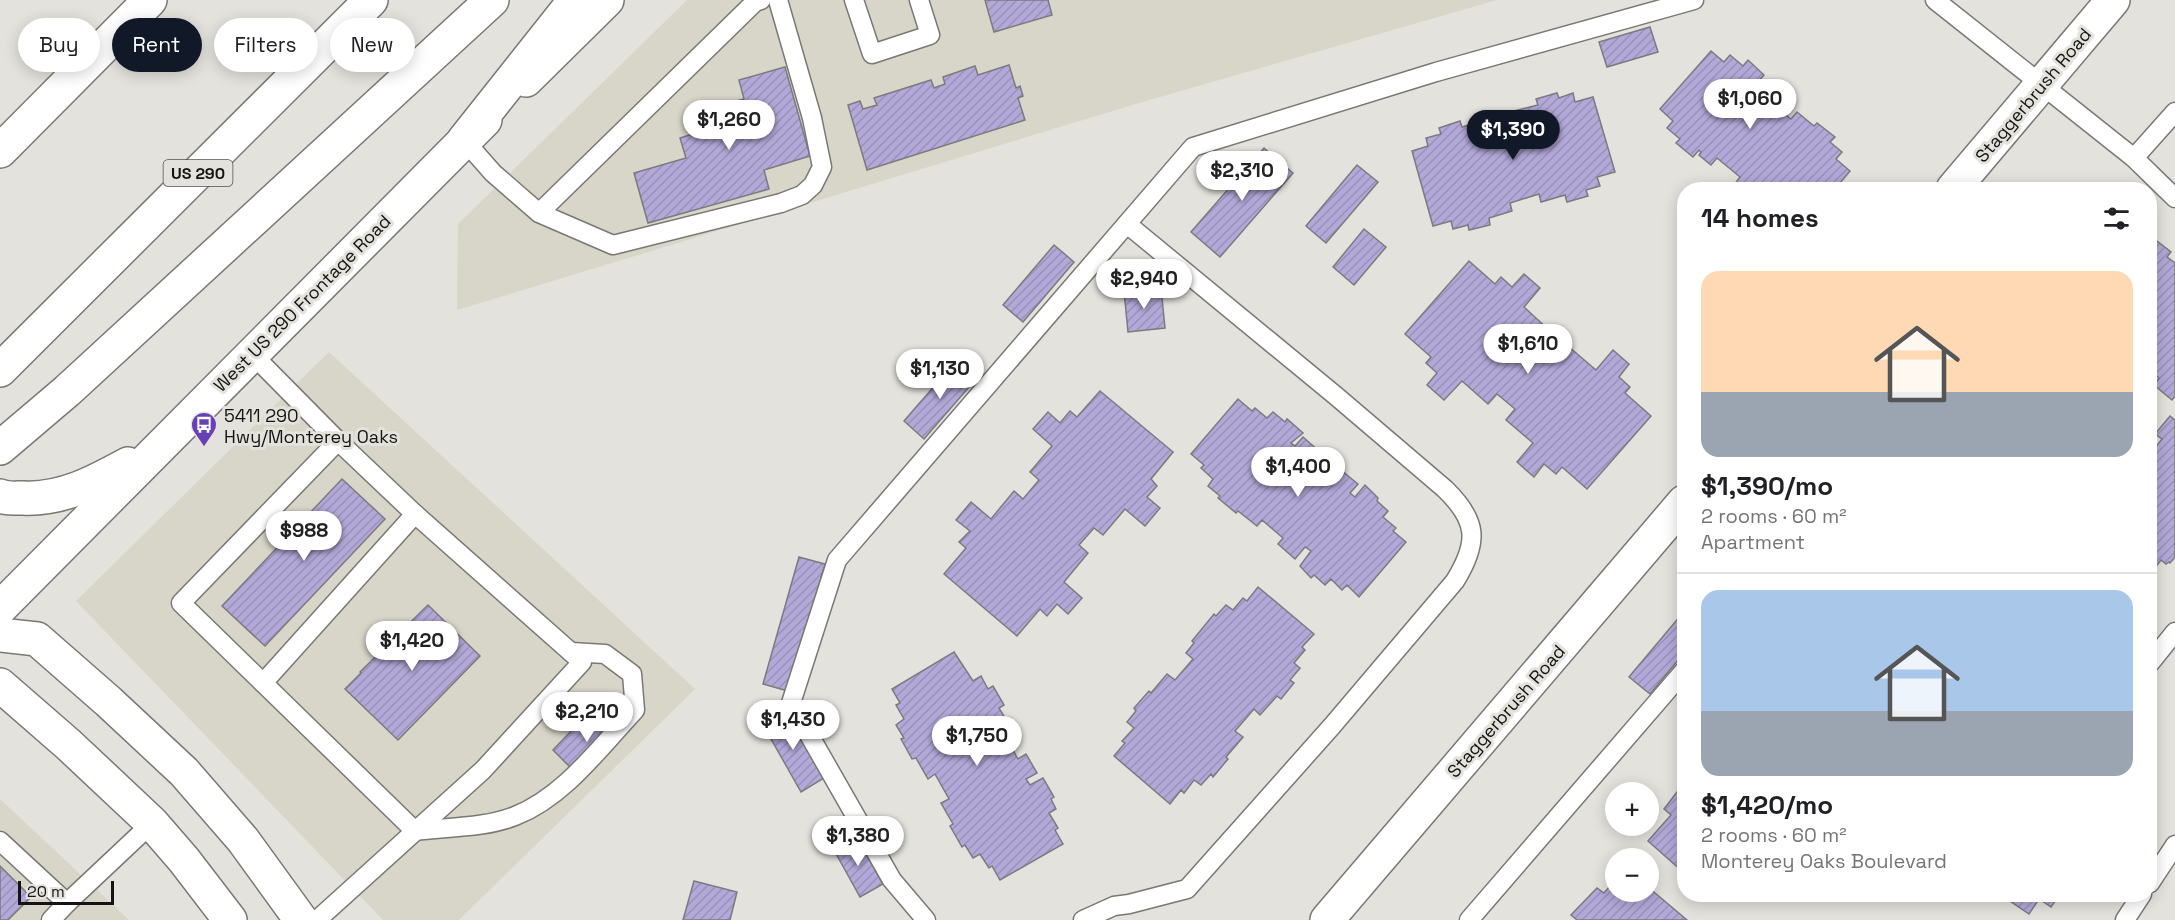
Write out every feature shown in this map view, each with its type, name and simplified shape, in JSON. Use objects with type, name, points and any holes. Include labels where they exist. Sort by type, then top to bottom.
[{"type":"main road","points":[[0,151],[150,0]]},
{"type":"main road","name":"US 290","points":[[0,370],[372,0]]},
{"type":"main road","points":[[0,448],[67,391],[492,0]]},
{"type":"main road","points":[[464,140],[575,0]]},
{"type":"main road","name":"West US 290 Frontage Road","points":[[0,608],[464,140],[607,0]]},
{"type":"main road","name":"Staggerbrush Road","points":[[1959,182],[2113,0]]},
{"type":"main road","points":[[0,496],[36,499],[62,494],[93,484],[161,445]]},
{"type":"main road","name":"Staggerbrush Road","points":[[1327,920],[1677,510]]},
{"type":"main road","points":[[0,635],[37,639],[184,772],[243,840],[301,920]]},
{"type":"main road","points":[[0,685],[69,745],[152,823],[230,920]]},
{"type":"lane","points":[[539,213],[755,2],[761,0]]},
{"type":"lane","points":[[464,140],[493,173],[539,213],[613,245],[781,203],[802,195],[813,185],[822,167],[812,118],[778,0]]},
{"type":"lane","points":[[854,0],[872,54],[930,36],[919,0]]},
{"type":"lane","points":[[926,920],[892,880],[791,703],[837,560],[1193,147],[1436,72],[1694,0]]},
{"type":"lane","points":[[1935,0],[2134,158],[2175,198]]},
{"type":"lane","points":[[2134,158],[2175,112]]},
{"type":"lane","points":[[1083,920],[1114,906],[1187,889],[1332,726],[1455,581],[1467,561],[1472,545],[1466,514],[1445,489],[1127,224]]},
{"type":"lane","points":[[252,354],[338,441],[415,514],[582,662],[483,770],[317,920]]},
{"type":"lane","points":[[338,441],[181,603],[415,831]]},
{"type":"lane","points":[[263,683],[415,514]]},
{"type":"lane","points":[[2157,654],[2175,632]]},
{"type":"lane","points":[[415,831],[504,819],[542,802],[574,775],[635,710],[632,674],[605,654],[571,652]]},
{"type":"lane","points":[[1469,920],[1677,679]]},
{"type":"lane","points":[[51,920],[152,823]]},
{"type":"lane","points":[[0,841],[67,903]]},
{"type":"lane","points":[[2157,872],[2175,844]]},
{"type":"lane","points":[[2125,920],[2137,902]]},
{"type":"shaded area","points":[[687,0],[1497,0],[1139,103],[457,310],[458,224]]},
{"type":"shaded area","points":[[329,352],[695,689],[459,920],[383,920],[76,601]]},
{"type":"shaded area","points":[[0,799],[129,920],[0,920]]},
{"type":"building","points":[[985,0],[1048,0],[1052,15],[994,32]]},
{"type":"building","points":[[1650,27],[1658,52],[1607,67],[1599,42]]},
{"type":"building","points":[[1711,51],[1724,62],[1730,55],[1743,66],[1748,60],[1764,75],[1758,82],[1772,92],[1766,99],[1791,119],[1797,112],[1814,126],[1817,123],[1835,137],[1830,142],[1842,152],[1836,159],[1850,171],[1841,182],[1736,182],[1740,177],[1717,158],[1711,165],[1699,155],[1701,152],[1699,150],[1693,157],[1676,143],[1680,139],[1667,128],[1673,121],[1660,109]]},
{"type":"building","points":[[1009,65],[1016,88],[1020,86],[1023,96],[1018,98],[1025,120],[867,170],[848,105],[860,101],[863,109],[877,105],[874,98],[931,80],[934,88],[945,84],[943,77],[975,66],[978,75]]},
{"type":"building","points":[[785,67],[810,156],[764,170],[769,189],[648,223],[634,173],[686,158],[680,138],[715,127],[710,108],[744,99],[739,80]]},
{"type":"building","points":[[1557,93],[1559,98],[1573,93],[1575,102],[1593,97],[1615,172],[1597,177],[1600,186],[1586,190],[1588,196],[1567,202],[1565,195],[1541,202],[1539,194],[1510,203],[1512,211],[1489,218],[1490,225],[1469,230],[1468,225],[1453,229],[1451,221],[1433,226],[1412,151],[1428,146],[1426,138],[1441,134],[1439,128],[1460,121],[1462,127],[1485,120],[1488,129],[1517,120],[1514,111],[1538,105],[1536,99]]},
{"type":"building","points":[[1264,148],[1293,173],[1220,257],[1191,232]]},
{"type":"building","points":[[1357,165],[1378,182],[1326,243],[1306,226]]},
{"type":"building","points":[[1364,229],[1386,247],[1354,285],[1333,267]]},
{"type":"building","points":[[2157,241],[2171,252],[2167,257],[2175,263],[2175,396],[2172,400],[2157,388],[2159,378],[2157,376]]},
{"type":"building","points":[[1054,245],[1074,262],[1023,322],[1003,305]]},
{"type":"building","points":[[1469,261],[1495,284],[1501,277],[1512,287],[1524,274],[1540,288],[1524,307],[1550,331],[1544,338],[1563,354],[1569,347],[1596,370],[1613,350],[1629,364],[1619,377],[1630,387],[1625,393],[1651,416],[1587,489],[1562,467],[1556,474],[1544,464],[1534,477],[1517,462],[1533,443],[1506,420],[1515,409],[1497,394],[1488,404],[1462,381],[1444,400],[1427,385],[1437,373],[1426,363],[1431,357],[1405,334]]},
{"type":"building","points":[[1161,288],[1165,328],[1128,332],[1124,291]]},
{"type":"building","points":[[956,361],[976,379],[924,439],[904,421]]},
{"type":"building","points":[[1100,391],[1173,452],[1151,479],[1157,486],[1147,497],[1160,508],[1145,526],[1125,509],[1103,535],[1094,528],[1079,545],[1088,553],[1064,582],[1082,598],[1068,614],[1057,604],[1047,616],[1040,609],[1017,636],[944,574],[966,548],[959,542],[970,531],[956,520],[971,502],[991,519],[1014,491],[1023,499],[1039,480],[1030,472],[1052,446],[1033,429],[1048,412],[1060,423],[1070,411],[1077,417]]},
{"type":"building","points":[[1238,399],[1252,411],[1255,408],[1267,418],[1273,412],[1285,422],[1287,419],[1303,433],[1291,443],[1295,446],[1303,437],[1320,452],[1314,459],[1336,478],[1342,471],[1358,484],[1350,493],[1355,497],[1365,485],[1388,511],[1383,517],[1396,528],[1393,531],[1406,542],[1359,597],[1347,585],[1342,590],[1331,579],[1325,585],[1314,575],[1311,578],[1300,566],[1311,551],[1305,547],[1295,559],[1278,544],[1283,538],[1262,520],[1257,526],[1238,511],[1236,513],[1208,486],[1213,479],[1201,468],[1204,465],[1191,454]]},
{"type":"building","points":[[2170,416],[2175,420],[2175,557],[2170,563],[2166,564],[2161,560],[2157,565],[2157,445],[2162,439],[2157,435],[2157,432]]},
{"type":"building","points":[[342,479],[385,519],[265,646],[222,606]]},
{"type":"building","points":[[799,557],[825,564],[788,691],[763,684]]},
{"type":"building","points":[[1258,587],[1314,634],[1302,647],[1305,650],[1294,663],[1300,668],[1290,680],[1294,683],[1281,699],[1277,696],[1260,715],[1254,709],[1235,731],[1243,737],[1213,777],[1211,774],[1201,785],[1194,780],[1184,793],[1181,790],[1170,804],[1114,756],[1125,743],[1122,741],[1134,728],[1127,722],[1136,711],[1134,708],[1149,691],[1151,693],[1167,674],[1175,680],[1193,659],[1186,653],[1194,643],[1192,641],[1214,614],[1216,616],[1226,605],[1233,610],[1243,598],[1247,601]]},
{"type":"building","points":[[428,605],[480,656],[398,740],[345,689]]},
{"type":"building","points":[[1677,620],[1677,661],[1650,694],[1629,677]]},
{"type":"building","points":[[954,652],[973,681],[981,676],[988,689],[993,686],[1004,705],[999,708],[1012,730],[1004,734],[1018,759],[1026,754],[1037,773],[1026,779],[1030,785],[1043,778],[1054,797],[1051,799],[1056,809],[1049,813],[1058,828],[1055,830],[1063,844],[1000,880],[992,866],[989,868],[980,854],[973,858],[965,845],[962,847],[941,803],[949,799],[935,774],[928,779],[916,758],[912,759],[896,725],[904,719],[896,705],[900,703],[892,689]]},
{"type":"building","points":[[593,708],[622,736],[581,778],[553,750]]},
{"type":"building","points":[[784,710],[824,778],[801,792],[762,723]]},
{"type":"building","points":[[1677,792],[1677,867],[1659,851],[1659,848],[1648,841],[1652,836],[1659,836],[1659,829],[1671,815],[1664,809]]},
{"type":"building","points":[[856,837],[883,884],[860,897],[834,850]]},
{"type":"building","points":[[0,866],[31,897],[8,920],[0,920]]},
{"type":"building","points":[[694,881],[737,892],[730,920],[683,920]]},
{"type":"building","points":[[1597,888],[1604,893],[1605,902],[1659,902],[1659,896],[1687,920],[1577,920],[1571,915]]},
{"type":"building","points":[[2011,902],[2037,902],[2029,914]]},
{"type":"building","points":[[2044,902],[2054,902],[2051,907]]},
{"type":"place","name":"5411 290 Hwy/Monterey Oaks","points":[[204,448]]}]
